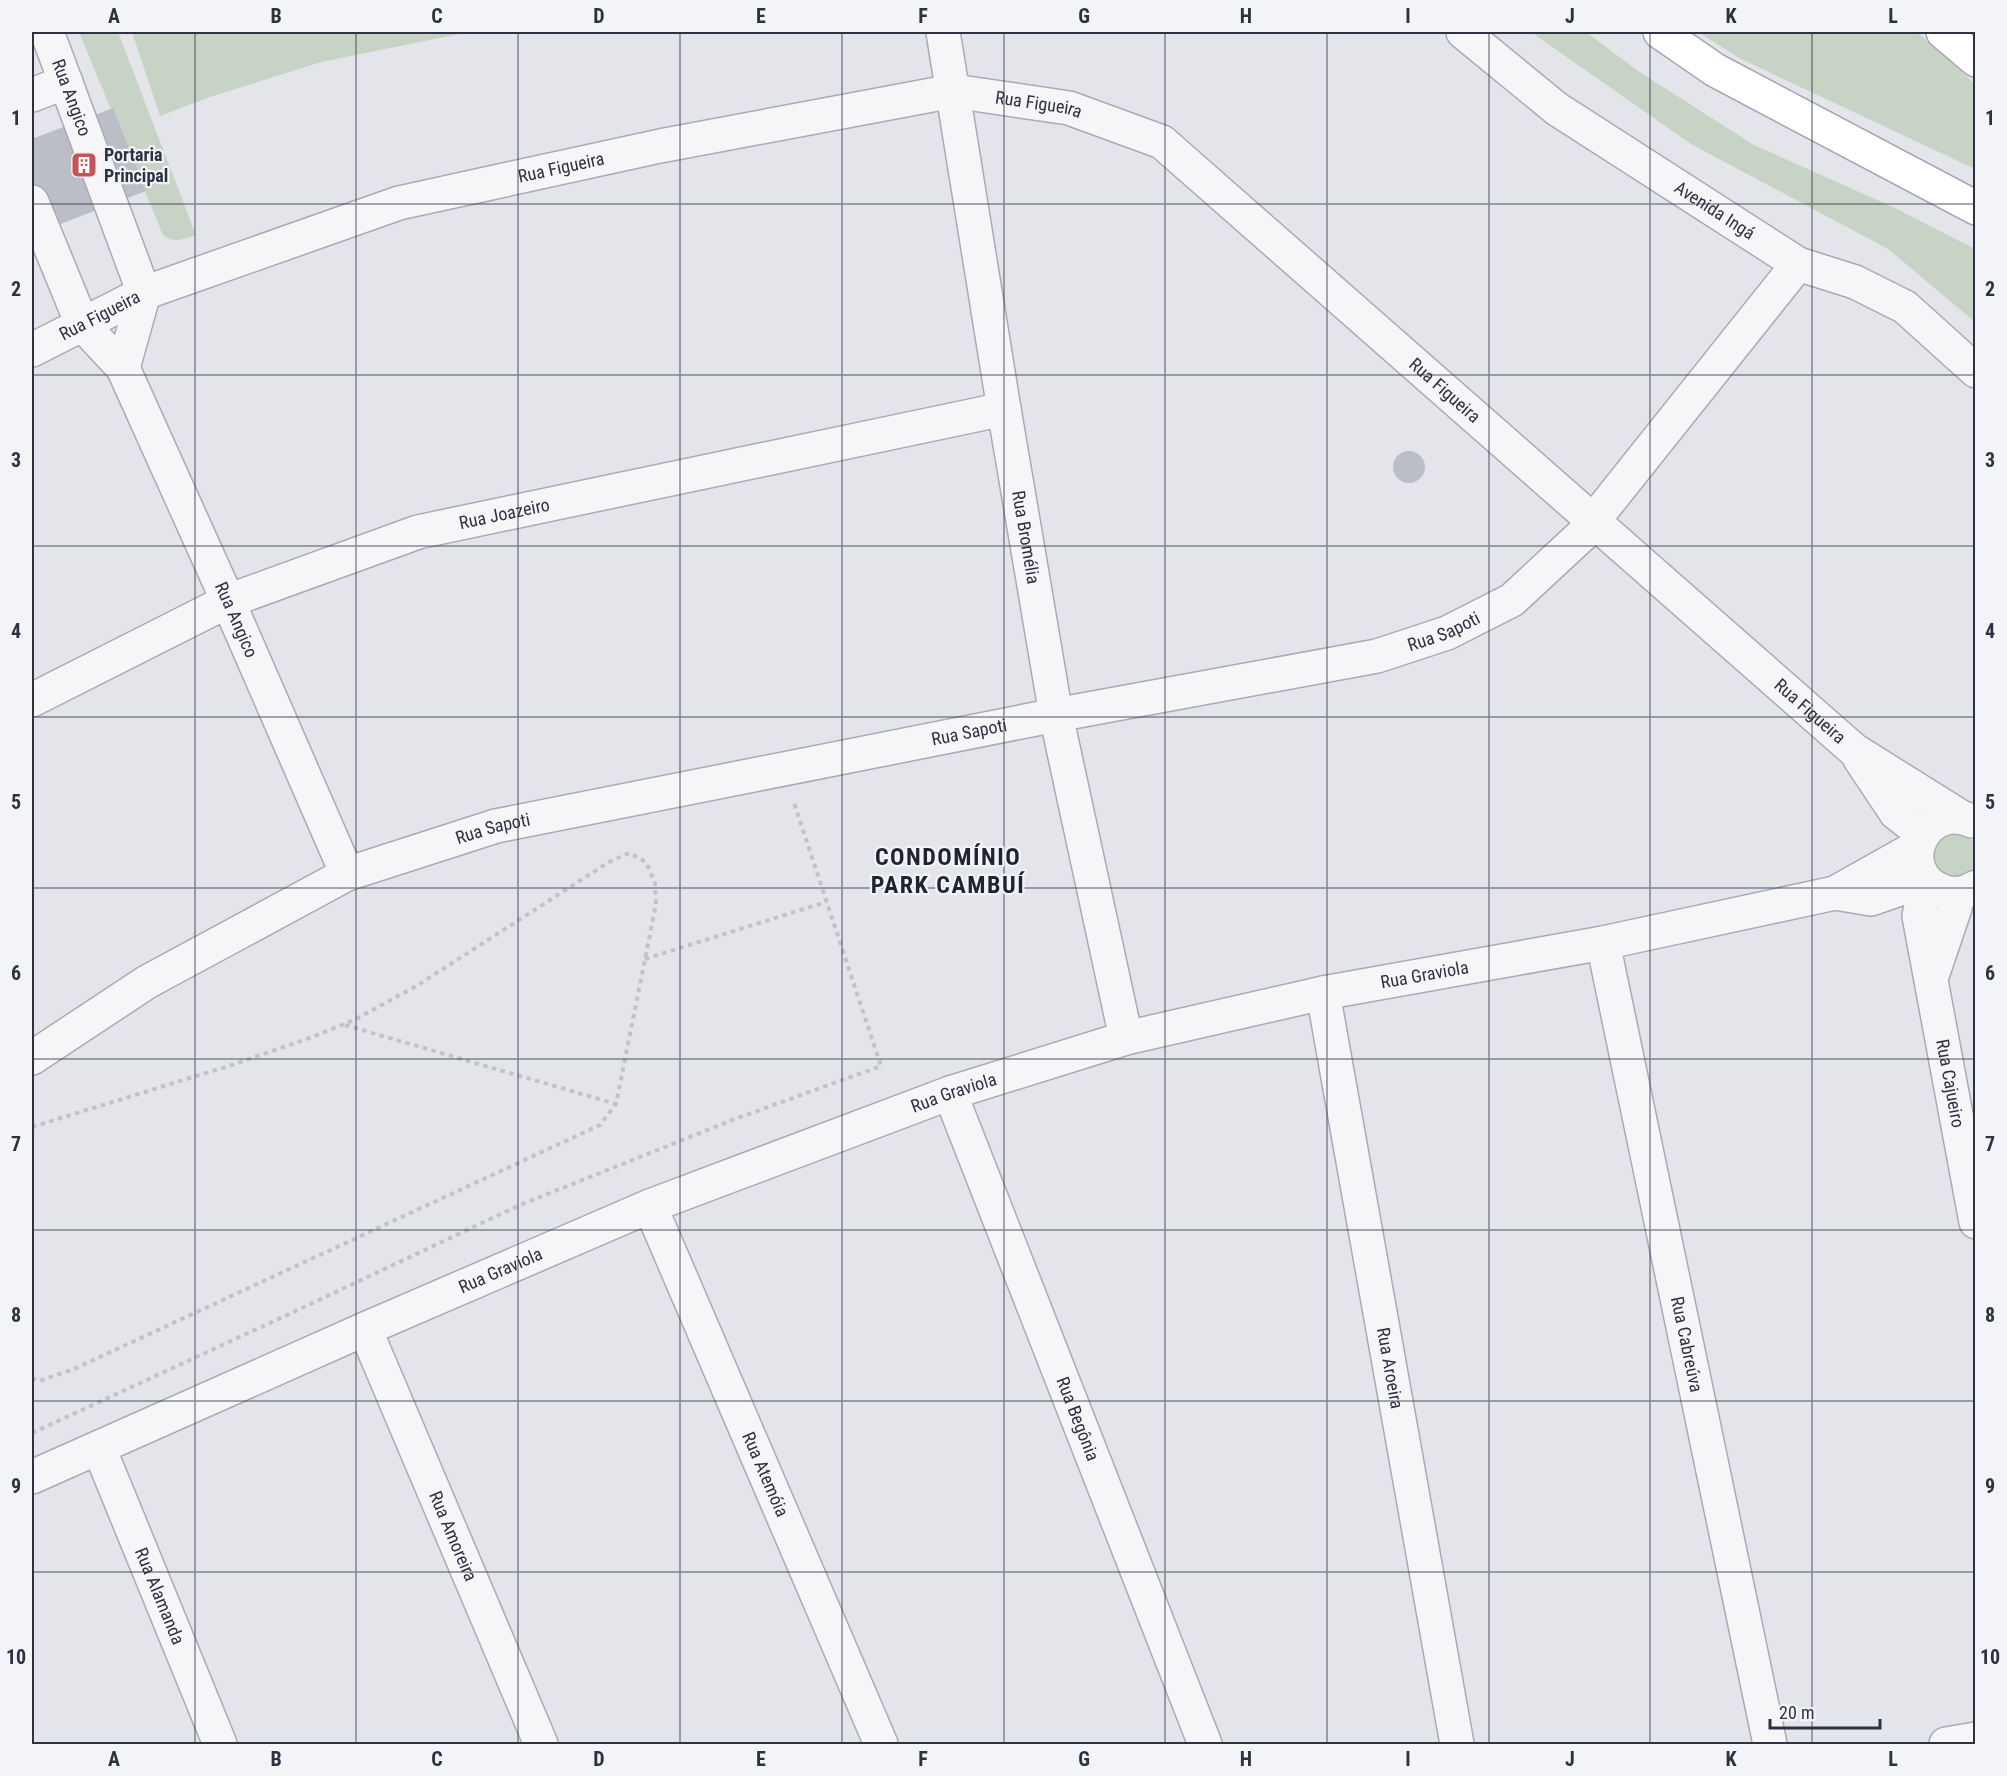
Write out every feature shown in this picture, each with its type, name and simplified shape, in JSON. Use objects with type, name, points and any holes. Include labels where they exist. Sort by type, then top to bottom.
[{"type":"main road","points":[[1660,32],[1715,70],[1976,208]]},
{"type":"main road","points":[[1943,32],[1976,60]]},
{"type":"street","name":"Rua Angico","points":[[47,32],[144,293]]},
{"type":"street","name":"Rua Bromélia","points":[[943,32],[1056,715],[1126,1038]]},
{"type":"street","name":"Avenida Ingá","points":[[1464,32],[1557,109],[1798,264],[1855,282],[1905,307],[1976,371]]},
{"type":"street","points":[[32,95],[66,82]]},
{"type":"street","name":"Rua Figueira","points":[[32,350],[144,293],[399,203],[660,146],[953,91],[1069,108],[1162,142],[1854,750]]},
{"type":"street","name":"Rua Angico","points":[[32,202],[82,324],[123,368],[347,874]]},
{"type":"street","name":"Rua Sapoti","points":[[32,1058],[147,982],[347,874],[496,826],[1056,715],[1377,656],[1447,633],[1512,600],[1582,535],[1798,264]]},
{"type":"street","points":[[123,368],[144,293]]},
{"type":"street","name":"Rua Joazeiro","points":[[32,700],[228,601],[418,532],[1004,409]]},
{"type":"street","points":[[1854,750],[1968,820]]},
{"type":"street","points":[[1854,750],[1946,893],[1966,891]]},
{"type":"street","name":"Rua Graviola","points":[[32,1477],[365,1329],[650,1206],[950,1093],[1126,1038],[1323,993],[1603,943],[1835,893],[1922,859],[1931,825],[1940,820],[1968,820]]},
{"type":"street","name":"Rua Cajueiro","points":[[1922,859],[1919,916],[1976,1222]]},
{"type":"street","points":[[1930,981],[1955,908],[1966,891]]},
{"type":"street","name":"Rua Cabreúva","points":[[1603,943],[1770,1744]]},
{"type":"street","name":"Rua Aroeira","points":[[1323,993],[1457,1744]]},
{"type":"street","name":"Rua Begônia","points":[[950,1093],[1205,1744]]},
{"type":"street","name":"Rua Atemóia","points":[[650,1206],[881,1744]]},
{"type":"street","name":"Rua Amoreira","points":[[365,1329],[541,1744]]},
{"type":"street","name":"Rua Alamanda","points":[[99,1448],[220,1744]]},
{"type":"street","points":[[1946,1744],[1976,1739]]},
{"type":"path","points":[[32,1433],[520,1205],[735,1119],[881,1066],[789,789],[773,787],[770,772]]},
{"type":"path","points":[[32,1127],[232,1065],[344,1025],[418,985],[609,862],[629,853],[646,862],[655,883],[656,904],[616,1104],[600,1125],[74,1369],[39,1381],[32,1378]]},
{"type":"path","points":[[645,959],[826,902]]},
{"type":"path","points":[[344,1025],[616,1104]]},
{"type":"green space","points":[[79,32],[118,32],[196,235],[175,240],[163,235]]},
{"type":"green space","points":[[132,32],[469,32],[321,62],[210,97],[160,116]]},
{"type":"green space","points":[[1531,32],[1586,32],[1638,71],[1754,145],[1893,207],[1975,249],[1975,322],[1888,249],[1691,144]]},
{"type":"green space","points":[[1698,32],[1917,32],[1975,84],[1975,169],[1741,59]]},
{"type":"green space","points":[[1957,833],[1968,836],[1975,843],[1975,869],[1964,877],[1954,878],[1945,874],[1938,867],[1935,857],[1936,847],[1943,839]]},
{"type":"building","name":"Portaria Principal","points":[[113,108],[146,191],[32,235],[32,139]]},
{"type":"building","points":[[1409,451],[1420,456],[1425,467],[1420,478],[1409,483],[1398,478],[1393,467],[1398,456]]},
{"type":"place","name":"Portaria Principal","points":[[84,165]]},
{"type":"district","name":"CONDOMÍNIO PARK CAMBUÍ","points":[[948,871]]}]
